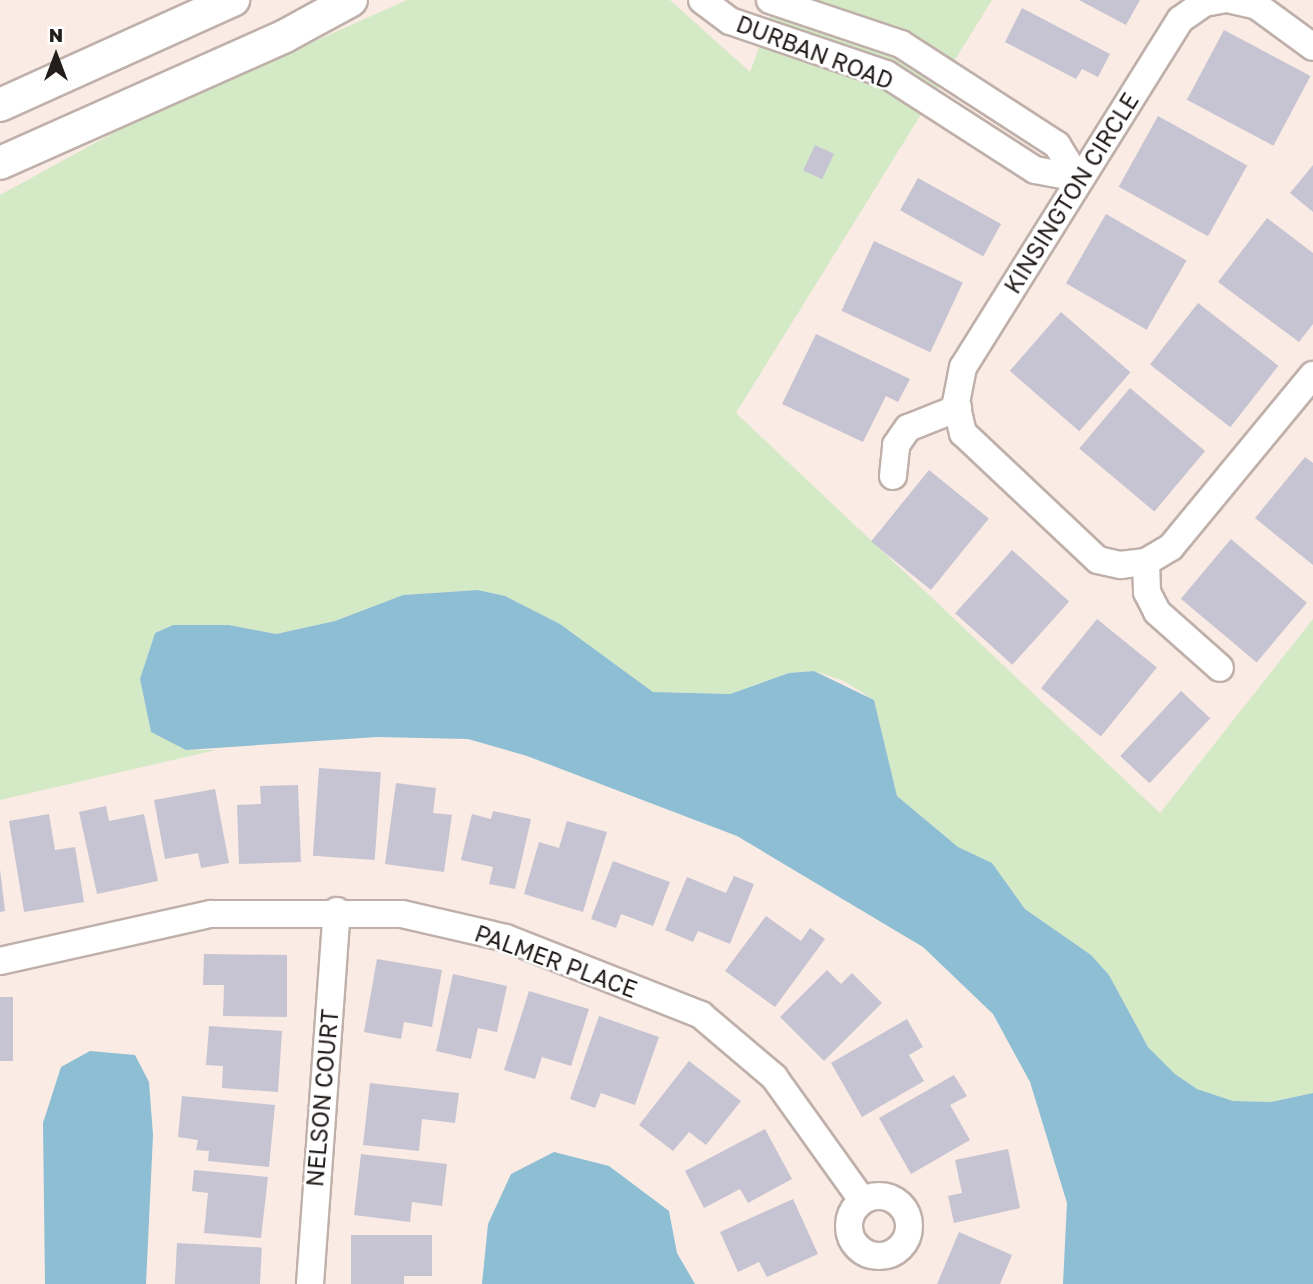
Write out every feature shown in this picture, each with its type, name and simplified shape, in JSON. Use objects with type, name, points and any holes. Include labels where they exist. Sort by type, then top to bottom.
[{"type":"street","points":[[0,105],[233,0]]},
{"type":"street","points":[[0,163],[285,36],[351,0]]},
{"type":"street","name":"DURBAN ROAD","points":[[702,0],[730,20],[886,74],[1035,170],[1078,178]]},
{"type":"street","name":"DURBAN ROAD","points":[[770,0],[901,44],[1056,145],[1078,178]]},
{"type":"street","name":"KINSINGTON CIRCLE","points":[[1146,562],[1120,565],[1098,560],[962,433],[957,408],[962,367],[1078,178],[1180,20],[1204,3],[1218,0]]},
{"type":"street","points":[[1232,0],[1256,6],[1313,47]]},
{"type":"street","points":[[1000,147],[1018,120]]},
{"type":"street","points":[[1220,668],[1157,612],[1147,592],[1146,562],[1171,547],[1313,375]]},
{"type":"street","points":[[892,476],[896,444],[908,428],[957,408]]},
{"type":"street","name":"NELSON COURT","points":[[310,1284],[337,912]]},
{"type":"street","name":"PALMER PLACE","points":[[0,961],[211,914],[401,914],[506,938],[701,1015],[774,1077],[862,1200]]},
{"type":"green space","points":[[407,0],[670,0],[750,72],[776,2],[771,0],[992,0],[736,413],[1160,813],[1313,619],[1313,1093],[1271,1102],[1233,1101],[1197,1089],[1175,1074],[1148,1047],[1109,975],[1091,955],[1025,909],[992,863],[958,847],[897,796],[874,700],[844,681],[814,671],[789,673],[730,694],[653,692],[560,624],[505,596],[478,590],[403,595],[335,621],[276,634],[229,625],[173,625],[155,633],[140,679],[151,732],[186,750],[216,750],[0,800],[0,195],[126,126]]},
{"type":"water","points":[[478,590],[505,596],[560,624],[653,692],[730,694],[789,673],[814,671],[874,700],[897,796],[958,847],[992,863],[1025,909],[1091,955],[1109,975],[1148,1047],[1175,1074],[1197,1089],[1233,1101],[1271,1102],[1313,1093],[1313,1284],[1063,1284],[1067,1203],[1030,1082],[993,1014],[923,947],[737,836],[527,756],[468,739],[377,737],[186,750],[151,732],[140,679],[155,633],[173,625],[229,625],[276,634],[335,621],[403,595]]},
{"type":"water","points":[[90,1051],[135,1055],[149,1082],[153,1135],[146,1284],[45,1284],[43,1123],[61,1067]]},
{"type":"water","points":[[554,1152],[609,1166],[669,1211],[677,1253],[695,1284],[482,1284],[488,1224],[511,1174]]},
{"type":"building","points":[[1079,0],[1140,0],[1126,25]]},
{"type":"building","points":[[1022,8],[1110,54],[1098,77],[1082,69],[1076,79],[1005,42]]},
{"type":"building","points":[[1224,30],[1311,76],[1273,146],[1187,100]]},
{"type":"building","points":[[1158,116],[1247,165],[1208,236],[1119,187]]},
{"type":"building","points":[[815,145],[834,154],[822,179],[803,170]]},
{"type":"building","points":[[1313,165],[1313,212],[1290,193]]},
{"type":"building","points":[[918,178],[1001,224],[983,256],[900,210]]},
{"type":"building","points":[[1106,214],[1187,260],[1147,330],[1066,283]]},
{"type":"building","points":[[1267,218],[1313,253],[1313,324],[1299,342],[1218,282]]},
{"type":"building","points":[[874,241],[963,282],[930,352],[841,311]]},
{"type":"building","points":[[1198,303],[1278,366],[1230,427],[1150,364]]},
{"type":"building","points":[[1061,312],[1130,372],[1079,431],[1010,371]]},
{"type":"building","points":[[816,334],[910,379],[898,402],[886,396],[863,442],[782,404]]},
{"type":"building","points":[[1130,388],[1205,451],[1154,512],[1079,449]]},
{"type":"building","points":[[1305,457],[1313,463],[1313,565],[1255,518]]},
{"type":"building","points":[[929,470],[989,518],[931,590],[871,541]]},
{"type":"building","points":[[1231,539],[1307,603],[1257,662],[1181,599]]},
{"type":"building","points":[[1012,550],[1069,602],[1012,665],[955,613]]},
{"type":"building","points":[[1097,619],[1157,667],[1101,737],[1041,688]]},
{"type":"building","points":[[1181,691],[1210,718],[1150,783],[1120,756]]},
{"type":"building","points":[[319,768],[381,772],[375,860],[313,856]]},
{"type":"building","points":[[396,783],[436,788],[433,813],[452,815],[444,872],[385,864]]},
{"type":"building","points":[[298,785],[301,862],[239,864],[237,805],[261,804],[260,786]]},
{"type":"building","points":[[215,789],[229,863],[201,868],[198,853],[165,859],[154,800]]},
{"type":"building","points":[[106,806],[109,821],[144,814],[158,881],[97,894],[79,812]]},
{"type":"building","points":[[493,811],[531,819],[515,889],[489,884],[493,867],[461,860],[472,814],[491,819]]},
{"type":"building","points":[[49,814],[55,850],[75,847],[84,902],[24,912],[9,821]]},
{"type":"building","points":[[567,821],[607,832],[583,912],[524,894],[539,842],[559,848]]},
{"type":"building","points":[[613,861],[670,882],[653,926],[621,914],[616,928],[591,919]]},
{"type":"building","points":[[0,869],[5,911],[0,912]]},
{"type":"building","points":[[734,876],[754,884],[730,944],[698,931],[693,942],[665,930],[687,877],[726,893]]},
{"type":"building","points":[[766,916],[801,941],[810,928],[825,939],[775,1007],[725,971]]},
{"type":"building","points":[[204,954],[287,955],[287,1017],[223,1016],[224,985],[203,985]]},
{"type":"building","points":[[377,959],[442,970],[432,1027],[404,1022],[401,1039],[364,1032]]},
{"type":"building","points":[[827,970],[841,984],[852,973],[882,1003],[824,1061],[780,1017]]},
{"type":"building","points":[[453,974],[507,986],[497,1032],[478,1028],[471,1059],[436,1051]]},
{"type":"building","points":[[529,991],[589,1009],[571,1066],[542,1057],[535,1079],[504,1070]]},
{"type":"building","points":[[0,997],[13,997],[13,1061],[0,1061]]},
{"type":"building","points":[[599,1016],[659,1037],[635,1105],[601,1093],[595,1108],[570,1099]]},
{"type":"building","points":[[907,1019],[923,1047],[909,1055],[924,1081],[862,1117],[831,1063]]},
{"type":"building","points":[[209,1026],[282,1031],[278,1092],[222,1088],[223,1066],[206,1065]]},
{"type":"building","points":[[689,1061],[741,1101],[706,1145],[689,1132],[673,1151],[639,1125]]},
{"type":"building","points":[[954,1075],[967,1096],[950,1105],[970,1140],[911,1174],[879,1118]]},
{"type":"building","points":[[370,1083],[459,1093],[455,1123],[422,1119],[419,1151],[363,1145]]},
{"type":"building","points":[[182,1096],[275,1105],[269,1167],[208,1161],[209,1151],[196,1150],[198,1140],[178,1137]]},
{"type":"building","points":[[765,1129],[792,1179],[748,1203],[740,1189],[704,1208],[685,1171]]},
{"type":"building","points":[[1008,1149],[1020,1208],[954,1223],[948,1196],[962,1193],[955,1160]]},
{"type":"building","points":[[361,1154],[447,1164],[442,1206],[412,1202],[410,1222],[354,1215]]},
{"type":"building","points":[[194,1170],[268,1177],[261,1238],[204,1233],[208,1193],[192,1191]]},
{"type":"building","points":[[793,1199],[818,1254],[767,1277],[759,1262],[738,1272],[720,1232]]},
{"type":"building","points":[[959,1232],[1012,1255],[1000,1284],[937,1284]]},
{"type":"building","points":[[351,1235],[432,1235],[432,1276],[404,1276],[404,1284],[351,1284]]},
{"type":"building","points":[[177,1243],[262,1247],[260,1284],[175,1284]]}]
